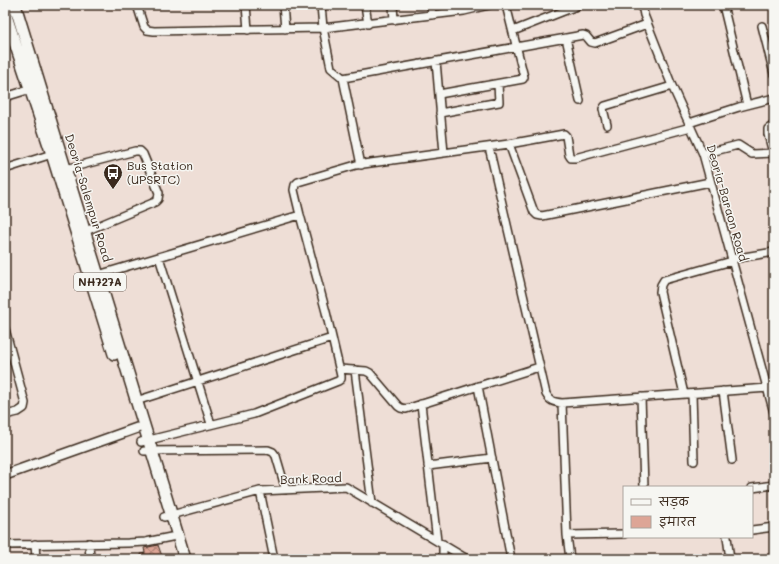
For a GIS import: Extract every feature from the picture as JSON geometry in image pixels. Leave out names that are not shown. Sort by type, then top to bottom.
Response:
[{"type":"highway","name":"Deoria-Salempur Road","points":[[15,5],[137,428],[146,446]]},
{"type":"highway","name":"Deoria-Salempur Road","points":[[5,14],[52,154],[62,170]]},
{"type":"highway","name":"Deoria-Salempur Road","points":[[81,233],[98,275],[136,402],[146,446],[168,516],[185,559]]},
{"type":"highway","name":"Deoria-Salempur Road","points":[[168,516],[171,537],[177,559]]},
{"type":"main road","points":[[5,474],[137,428]]},
{"type":"street","points":[[137,5],[144,27],[147,30],[154,31],[323,28],[368,24],[489,5]]},
{"type":"street","points":[[246,5],[248,30]]},
{"type":"street","points":[[283,5],[285,29]]},
{"type":"street","points":[[321,5],[323,28],[331,68],[343,78],[361,164]]},
{"type":"street","points":[[365,5],[368,24]]},
{"type":"street","points":[[392,5],[394,20]]},
{"type":"street","points":[[431,5],[432,15]]},
{"type":"street","points":[[439,94],[523,79],[524,76],[506,5]]},
{"type":"street","points":[[512,31],[579,5]]},
{"type":"street","name":"Deoria-Baraon Road","points":[[642,5],[672,86],[703,154],[774,413]]},
{"type":"street","points":[[723,5],[747,105]]},
{"type":"street","points":[[343,78],[583,35],[594,43],[648,24]]},
{"type":"street","points":[[762,26],[774,74]]},
{"type":"street","points":[[566,38],[580,101]]},
{"type":"street","points":[[436,61],[444,153]]},
{"type":"street","points":[[440,113],[499,102],[498,84]]},
{"type":"street","points":[[607,125],[603,109],[605,106],[672,86]]},
{"type":"street","points":[[5,97],[31,89]]},
{"type":"street","points":[[146,446],[211,424],[254,414],[341,379],[340,369],[294,190],[295,185],[298,182],[361,164],[489,147],[564,134],[566,136],[569,155],[571,158],[575,158],[690,125],[747,105],[774,98]]},
{"type":"street","points":[[703,154],[738,144],[752,154],[773,154],[768,129],[774,125]]},
{"type":"street","points":[[509,144],[534,212],[537,215],[542,216],[710,182]]},
{"type":"street","points":[[489,147],[546,394],[549,399],[553,402],[562,403],[692,394],[767,385],[774,380]]},
{"type":"street","points":[[62,170],[140,151],[143,154],[159,193],[158,199],[155,202],[81,233]]},
{"type":"street","points":[[5,169],[52,154]]},
{"type":"street","points":[[98,275],[300,215]]},
{"type":"street","points":[[684,394],[660,292],[661,285],[664,280],[732,260],[774,252]]},
{"type":"street","points":[[159,257],[211,424]]},
{"type":"street","points":[[5,329],[25,403],[24,408],[18,412],[5,415]]},
{"type":"street","points":[[136,402],[332,338]]},
{"type":"street","points":[[340,369],[366,371],[370,373],[401,408],[406,409],[540,367]]},
{"type":"street","points":[[355,370],[372,503]]},
{"type":"street","points":[[478,386],[511,559]]},
{"type":"street","points":[[723,391],[732,460]]},
{"type":"street","points":[[692,394],[694,461]]},
{"type":"street","points":[[641,397],[644,486]]},
{"type":"street","points":[[562,403],[567,535],[570,559]]},
{"type":"street","points":[[422,404],[428,466],[440,543],[444,559]]},
{"type":"street","points":[[146,446],[268,450],[273,452],[276,456],[286,490]]},
{"type":"street","points":[[428,466],[492,458]]},
{"type":"street","points":[[753,488],[774,485]]},
{"type":"street","name":"Bank Road","points":[[168,516],[260,492],[346,487],[467,559]]},
{"type":"street","points":[[260,492],[274,559]]},
{"type":"street","points":[[753,530],[774,527]]},
{"type":"street","points":[[567,535],[623,534]]},
{"type":"street","points":[[5,544],[134,543],[171,537]]},
{"type":"street","points":[[727,538],[730,559]]},
{"type":"street","points":[[88,543],[90,559]]},
{"type":"street","points":[[35,544],[36,559]]},
{"type":"building","points":[[158,545],[163,559],[142,559],[141,554],[145,553],[144,548]]},
{"type":"place","name":"Bus Station (UPSRTC)","points":[[113,190]]}]
